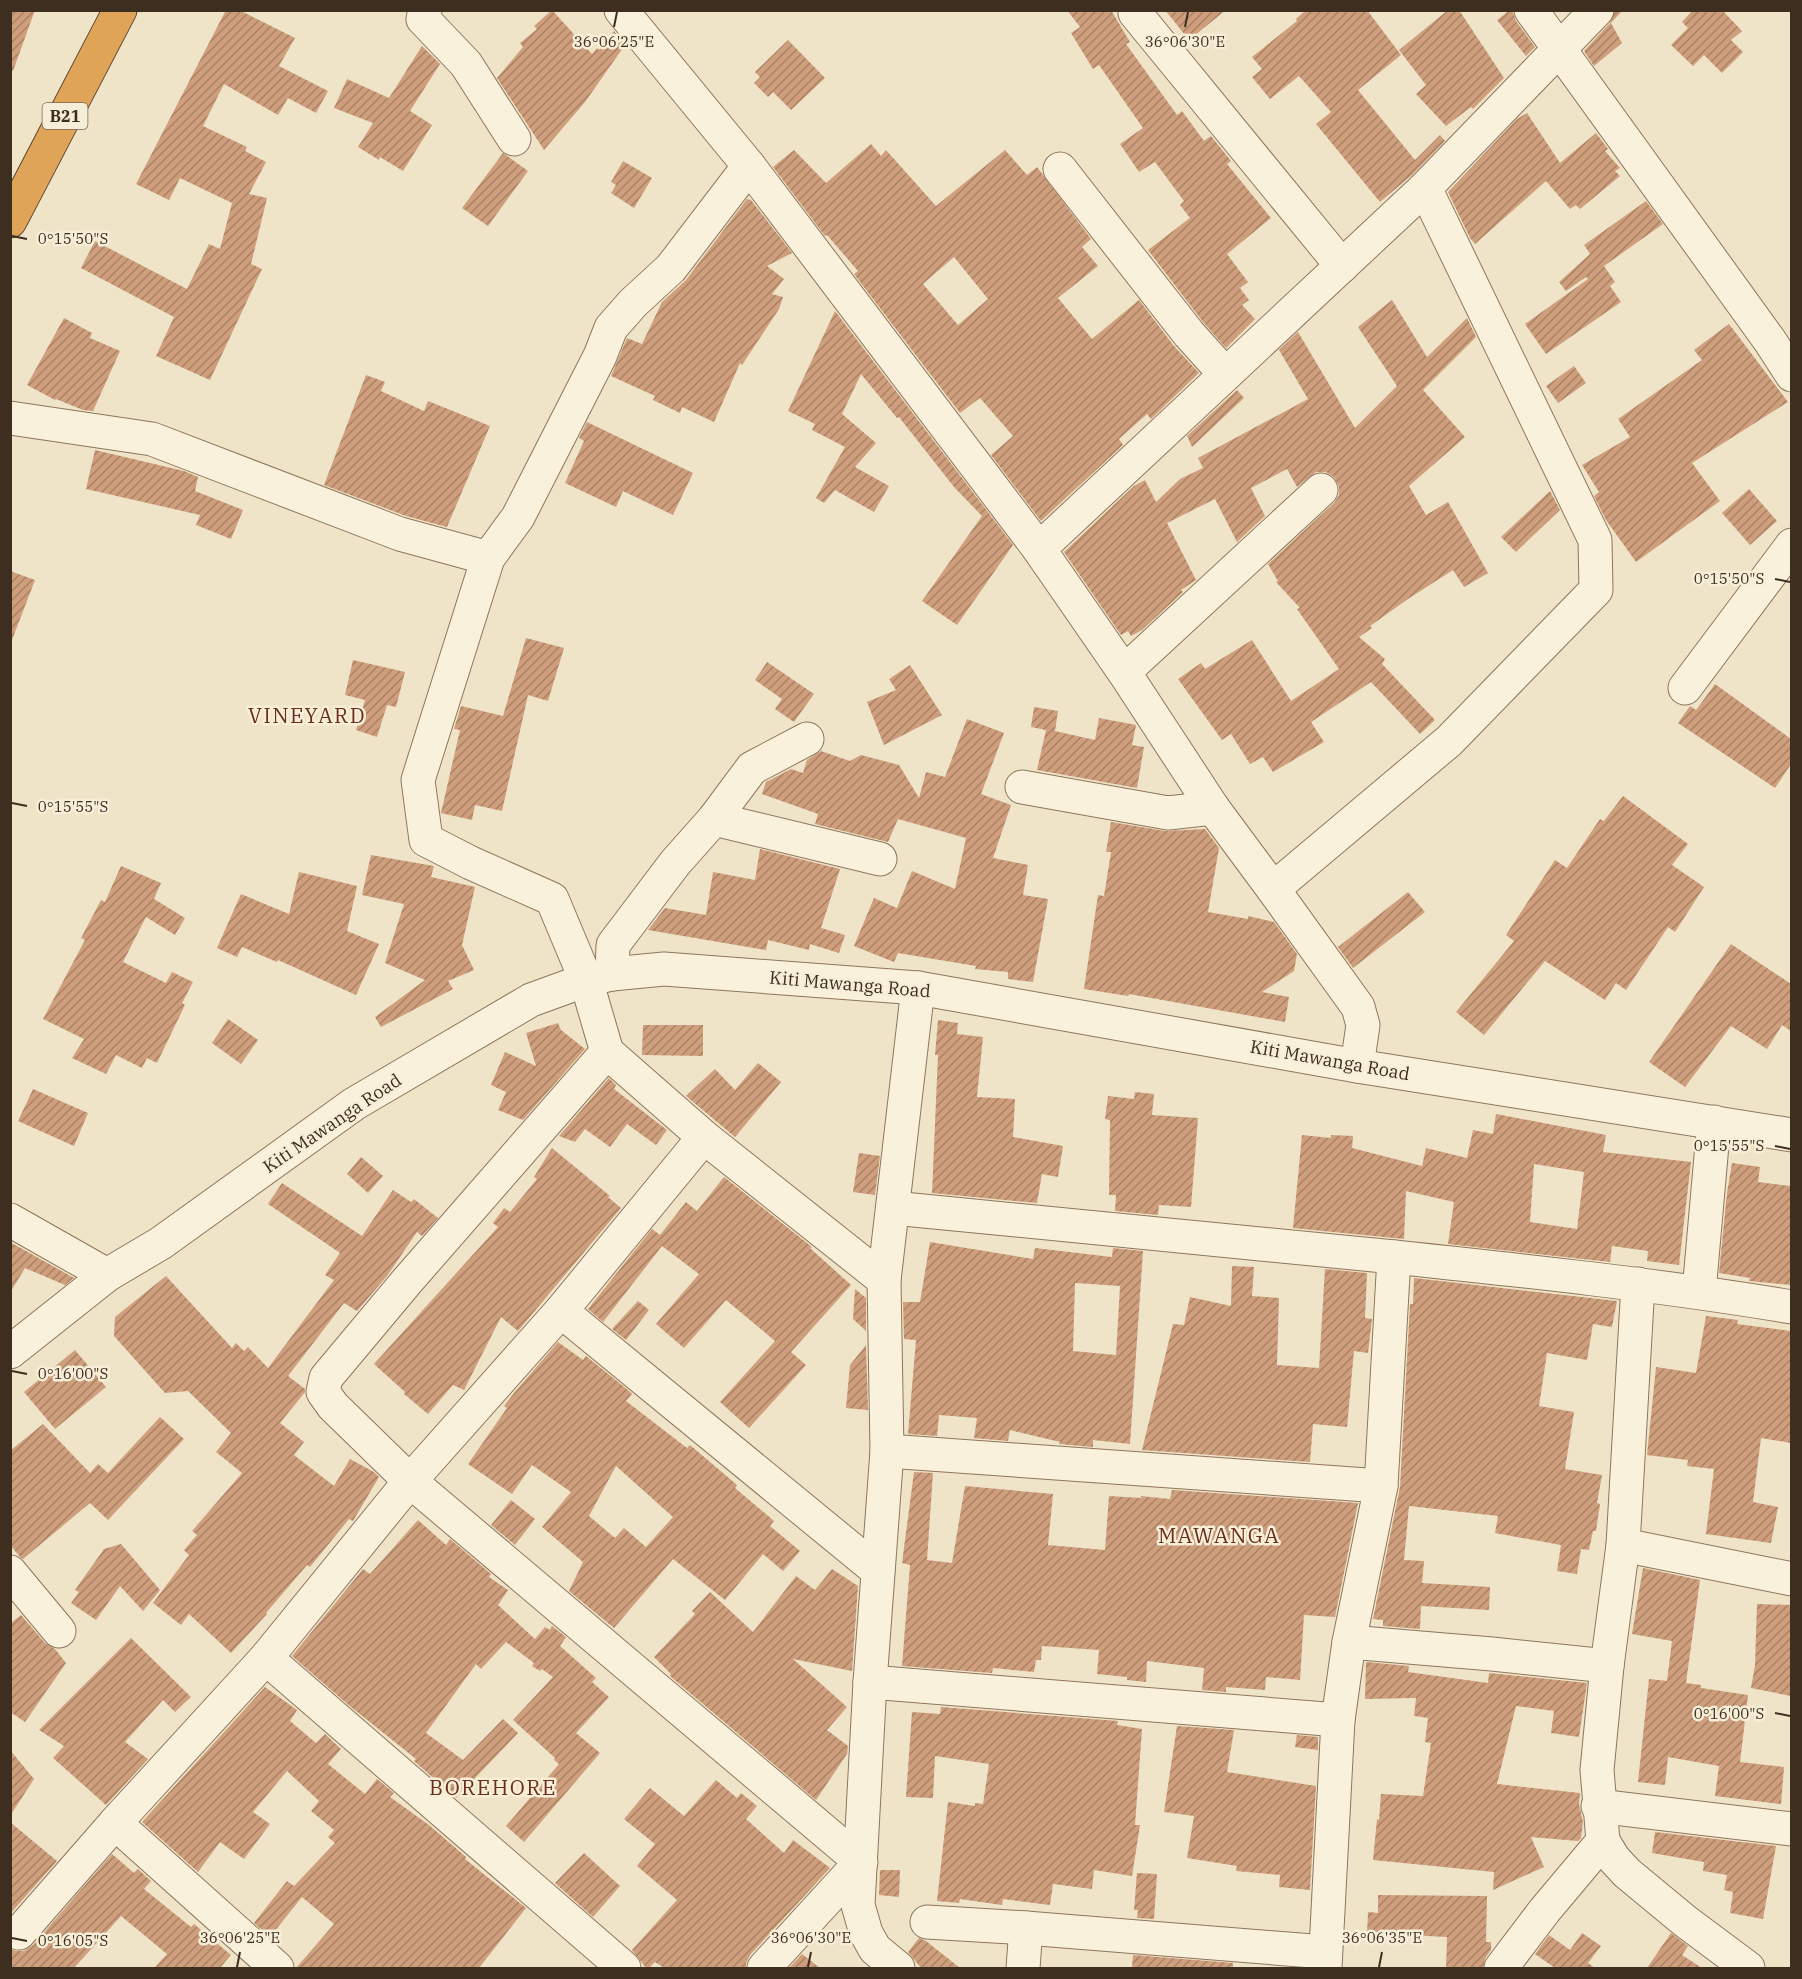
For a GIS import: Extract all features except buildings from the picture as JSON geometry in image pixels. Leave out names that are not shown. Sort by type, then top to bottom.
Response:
[{"type":"highway","name":"B21","points":[[10,221],[120,10]]},
{"type":"street","points":[[425,10],[423,19],[466,64],[514,139]]},
{"type":"street","points":[[621,10],[749,166],[1039,549],[1124,672],[1213,808],[1358,1007],[1363,1025],[1357,1066]]},
{"type":"street","points":[[1531,10],[1770,340],[1791,375]]},
{"type":"street","points":[[1039,549],[1425,188],[1597,10]]},
{"type":"street","points":[[1135,12],[1342,266]]},
{"type":"street","points":[[749,166],[671,267],[610,328],[600,356],[518,517],[488,558],[418,780],[426,840],[552,899],[599,977],[607,1052],[704,1137],[885,1280]]},
{"type":"street","points":[[1060,169],[1189,334],[1216,364],[1228,372]]},
{"type":"street","points":[[1273,889],[1449,741],[1596,590],[1595,540],[1425,188]]},
{"type":"street","points":[[10,418],[152,439],[400,534],[488,558]]},
{"type":"street","points":[[1124,672],[1321,490]]},
{"type":"street","points":[[1685,688],[1791,545]]},
{"type":"street","points":[[599,977],[613,945],[675,863],[714,819],[752,768],[807,739]]},
{"type":"street","points":[[1022,787],[1168,813],[1213,808]]},
{"type":"street","points":[[714,819],[880,859]]},
{"type":"street","name":"Kiti Mawanga Road","points":[[10,1352],[107,1275],[161,1243],[354,1104],[531,1000],[599,977],[664,969],[918,988],[1357,1066],[1791,1135]]},
{"type":"street","points":[[898,1968],[874,1948],[866,1933],[858,1905],[870,1682],[887,1451],[885,1280],[918,988]]},
{"type":"street","points":[[607,1052],[408,1280],[326,1378],[323,1392],[333,1406],[410,1481],[861,1862]]},
{"type":"street","points":[[1699,1292],[1714,1122]]},
{"type":"street","points":[[19,1933],[115,1823],[266,1658],[410,1481],[561,1311],[704,1137]]},
{"type":"street","points":[[893,1208],[1394,1257],[1638,1284],[1791,1307]]},
{"type":"street","points":[[10,1220],[107,1275]]},
{"type":"street","points":[[927,1922],[1026,1928],[1325,1960],[1338,1720],[1349,1642],[1381,1486],[1394,1257]]},
{"type":"street","points":[[1638,1284],[1623,1545],[1607,1666],[1597,1770],[1598,1806],[1603,1840],[1614,1859],[1627,1873],[1685,1921],[1748,1968]]},
{"type":"street","points":[[561,1311],[878,1571]]},
{"type":"street","points":[[887,1451],[1381,1486]]},
{"type":"street","points":[[1623,1545],[1791,1579]]},
{"type":"street","points":[[10,1572],[59,1631]]},
{"type":"street","points":[[1349,1642],[1607,1666]]},
{"type":"street","points":[[266,1658],[624,1968]]},
{"type":"street","points":[[870,1682],[1338,1720]]},
{"type":"street","points":[[1598,1806],[1791,1829]]},
{"type":"street","points":[[115,1823],[277,1968]]},
{"type":"street","points":[[1501,1968],[1603,1840]]},
{"type":"street","points":[[764,1968],[861,1862]]},
{"type":"street","points":[[1023,1968],[1026,1928]]},
{"type":"district","name":"VINEYARD","points":[[307,715]]},
{"type":"district","name":"MAWANGA","points":[[1219,1535]]},
{"type":"district","name":"BOREHORE","points":[[493,1787]]}]
